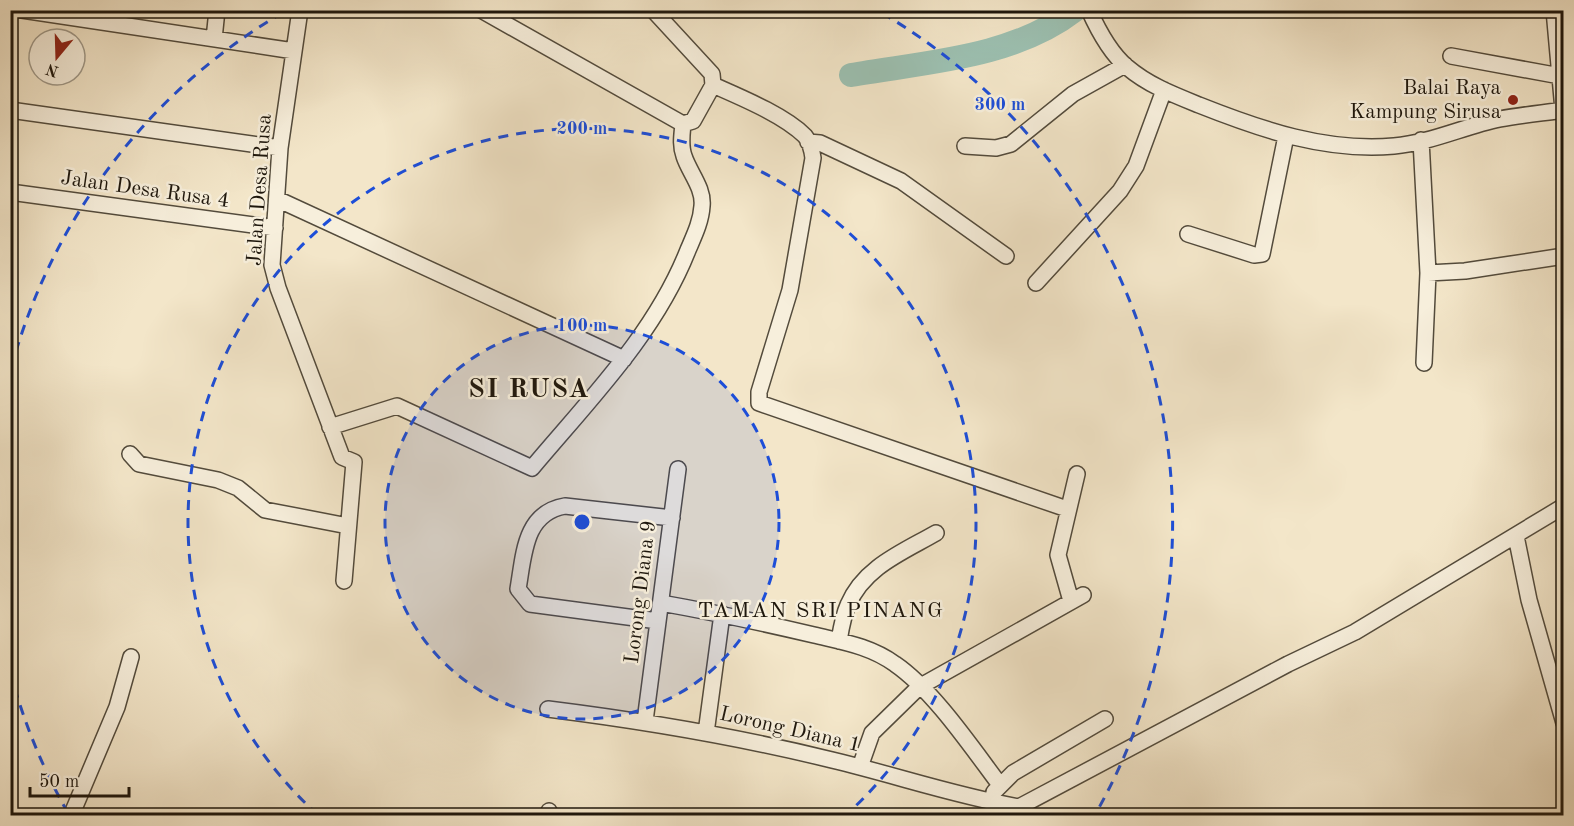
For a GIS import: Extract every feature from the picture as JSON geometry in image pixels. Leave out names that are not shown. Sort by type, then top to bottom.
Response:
[{"type":"street","points":[[22,10],[294,51]]},
{"type":"street","points":[[214,39],[217,10]]},
{"type":"street","name":"Jalan Desa Rusa","points":[[300,10],[280,148],[273,269],[342,457],[354,462],[348,526]]},
{"type":"street","points":[[481,10],[684,124],[693,121],[713,85],[712,74],[654,10]]},
{"type":"street","points":[[1092,16],[1125,65],[1164,90],[1250,125],[1286,136],[1342,146],[1371,148],[1397,146],[1500,119],[1563,110],[1554,10]]},
{"type":"street","points":[[1451,56],[1560,76]]},
{"type":"street","points":[[965,146],[996,148],[1011,144],[1073,94],[1125,65]]},
{"type":"street","points":[[713,85],[762,108],[805,136],[813,158],[802,233],[790,290],[759,392],[759,403],[1067,509]]},
{"type":"street","points":[[1036,282],[1125,183],[1136,166],[1164,90]]},
{"type":"street","points":[[10,110],[280,148]]},
{"type":"street","points":[[330,427],[397,406],[532,468],[624,359],[679,274],[699,223],[703,204],[700,191],[684,155],[681,142],[684,124]]},
{"type":"street","points":[[1188,234],[1254,255],[1262,254],[1286,136]]},
{"type":"street","points":[[1421,140],[1428,273],[1424,363]]},
{"type":"street","points":[[808,142],[820,143],[901,181],[1006,255]]},
{"type":"street","name":"Jalan Desa Rusa 4","points":[[10,192],[275,228]]},
{"type":"street","points":[[277,199],[624,359]]},
{"type":"street","points":[[1428,273],[1465,271],[1563,256]]},
{"type":"street","points":[[130,454],[139,464],[218,480],[237,488],[265,510],[348,526],[344,581]]},
{"type":"street","name":"Lorong Diana 9","points":[[645,721],[678,469]]},
{"type":"street","points":[[860,767],[872,733],[919,687],[1077,598],[1058,555],[1077,474]]},
{"type":"street","points":[[658,621],[530,604],[518,589],[533,524],[550,509],[565,506],[672,518]]},
{"type":"street","points":[[1014,811],[1288,664],[1354,632],[1563,506]]},
{"type":"street","points":[[839,641],[847,605],[861,582],[879,564],[936,533]]},
{"type":"street","points":[[1516,536],[1529,600],[1563,723]]},
{"type":"street","points":[[661,603],[722,614],[861,646],[880,654],[898,665],[939,706],[1000,785]]},
{"type":"street","points":[[706,733],[722,614]]},
{"type":"street","points":[[71,816],[117,707],[131,657]]},
{"type":"street","name":"Lorong Diana 1","points":[[548,708],[645,721],[860,767],[1014,811]]},
{"type":"street","points":[[985,801],[1013,773],[1105,719]]},
{"type":"waterway","points":[[851,75],[968,56],[996,48],[1024,39],[1051,26],[1075,10]]},
{"type":"place","name":"Balai Raya Kampung Sirusa","points":[[1513,100]]},
{"type":"district","name":"SI RUSA","points":[[529,389]]},
{"type":"district","name":"TAMAN SRI PINANG","points":[[821,611]]}]
